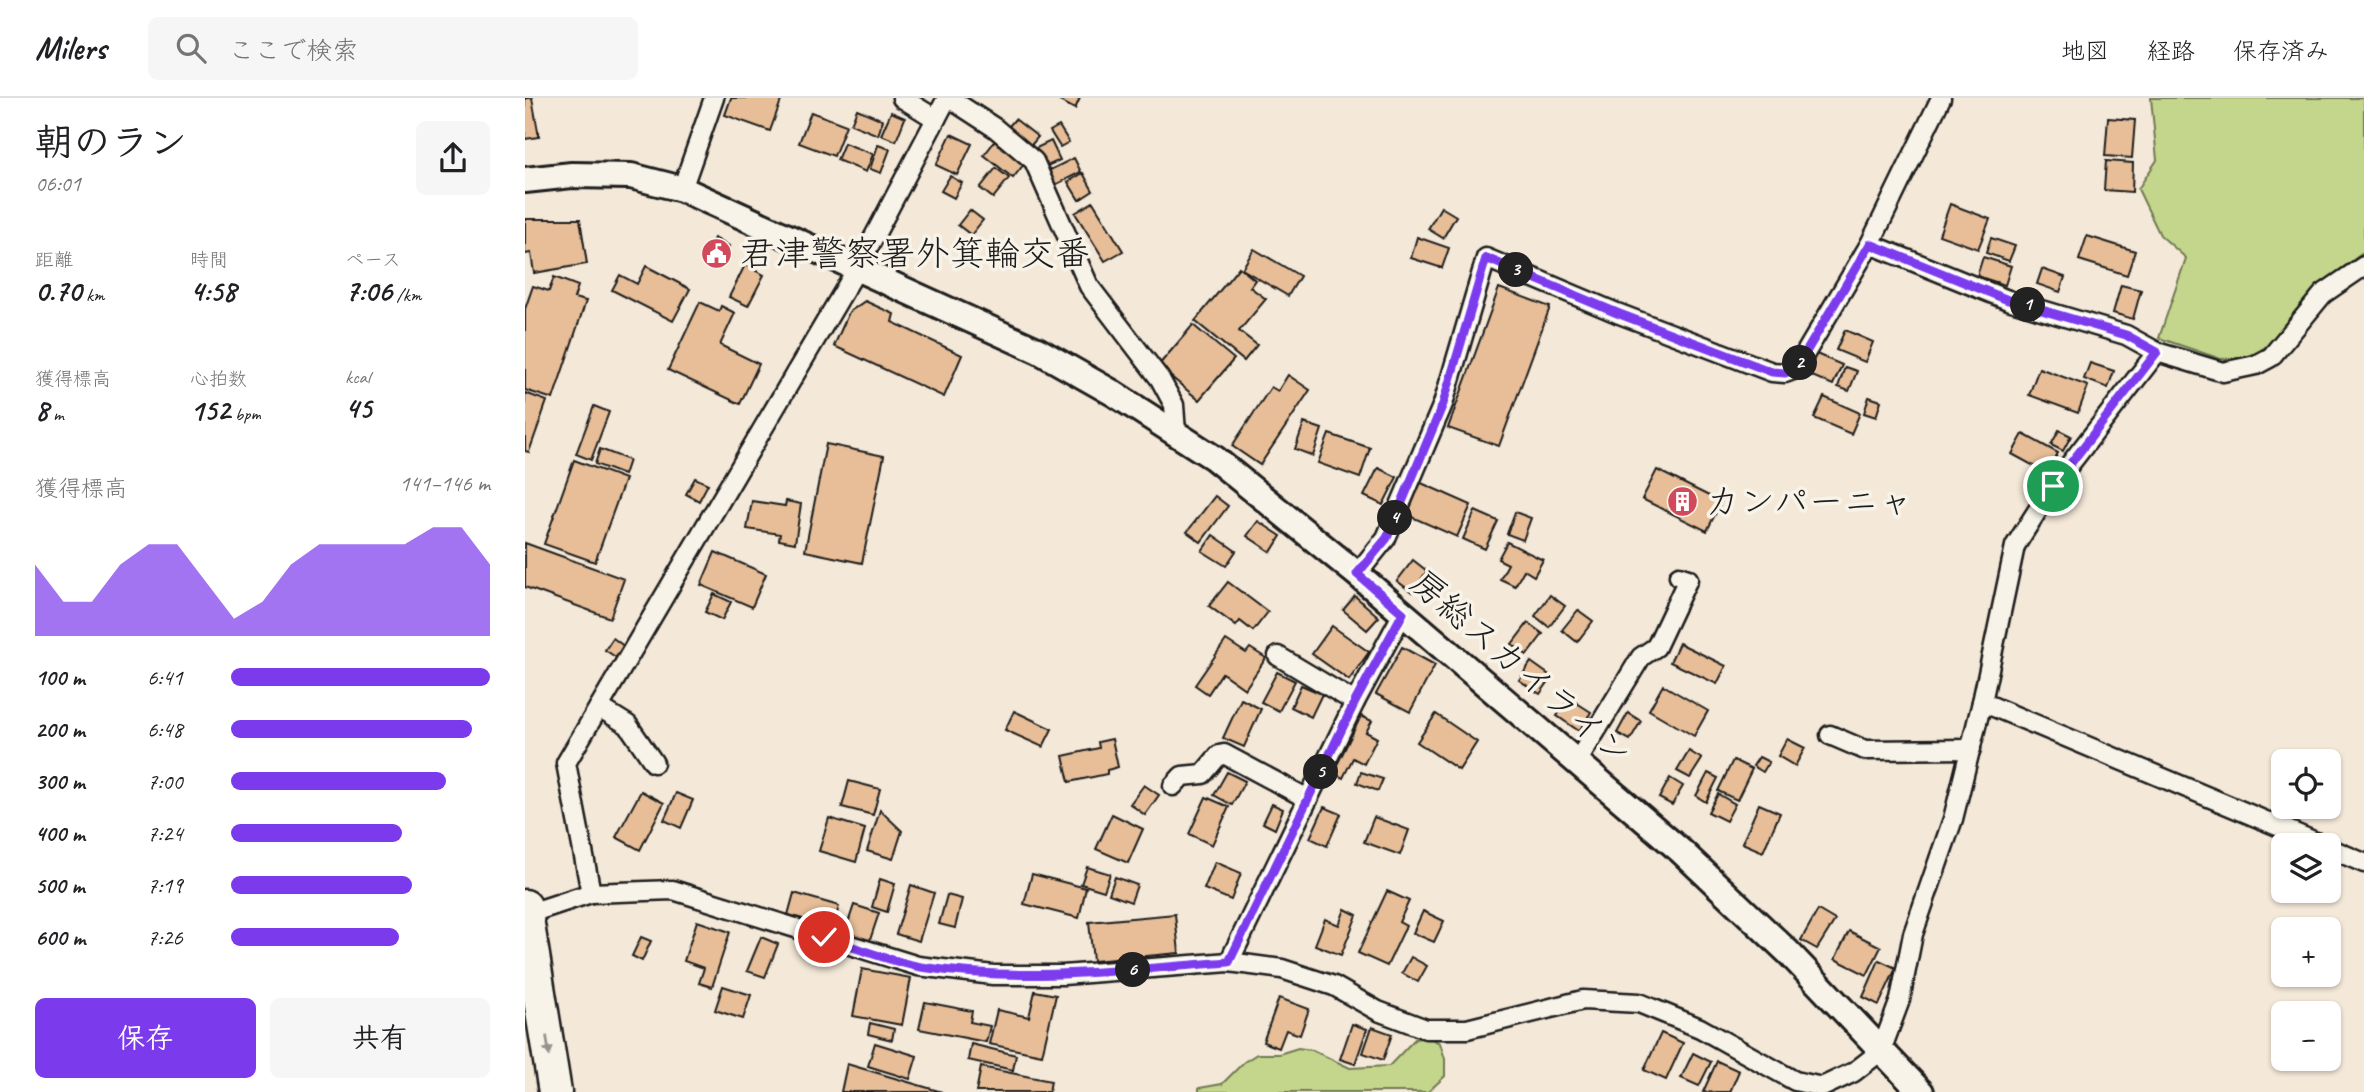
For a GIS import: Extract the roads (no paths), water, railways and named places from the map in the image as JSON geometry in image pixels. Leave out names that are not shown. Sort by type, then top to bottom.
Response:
[{"type":"highway","points":[[526,912],[555,1092]]},
{"type":"main road","name":"房総スカイライン","points":[[525,180],[572,175],[631,176],[682,189],[1039,351],[1176,433],[1214,458],[1357,574],[1744,909],[1921,1092]]},
{"type":"street","points":[[682,189],[714,98]]},
{"type":"street","points":[[902,98],[936,119]]},
{"type":"street","points":[[591,893],[566,763],[858,267],[948,98],[995,128],[1034,161],[1090,286],[1165,388],[1174,405],[1176,433]]},
{"type":"street","points":[[1357,574],[1387,538],[1443,404],[1486,258],[1617,313],[1772,372],[1785,373],[1796,369],[1870,244],[1941,98]]},
{"type":"street","points":[[1870,244],[2008,300],[2126,335],[2157,352],[2223,372],[2256,366],[2271,357],[2323,295],[2364,265]]},
{"type":"street","points":[[526,912],[591,893],[673,890],[918,966],[993,975],[1063,975],[1229,962],[1282,969],[1333,986],[1378,1011],[1426,1029],[1467,1029],[1583,1000],[1639,1003],[1700,1028],[1795,1081],[1822,1087],[1854,1072],[1881,1051],[1900,1000],[1913,934],[1953,819],[1971,749],[2015,546],[2053,486],[2157,352]]},
{"type":"street","points":[[1577,762],[1641,657],[1656,647],[1688,579],[1679,576]]},
{"type":"street","points":[[1229,962],[1355,702],[1403,613]]},
{"type":"street","points":[[1278,656],[1355,702]]},
{"type":"street","points":[[1982,702],[2294,833]]},
{"type":"street","points":[[599,707],[628,725],[654,763]]},
{"type":"street","points":[[1830,735],[1864,750],[1971,749]]},
{"type":"street","points":[[1173,786],[1182,776],[1203,774],[1219,755],[1224,754],[1308,799]]},
{"type":"street","points":[[2341,853],[2364,863]]},
{"type":"place","name":"君津警察署外箕輪交番","points":[[717,253]]},
{"type":"place","name":"カンパーニャ","points":[[1682,501]]}]
